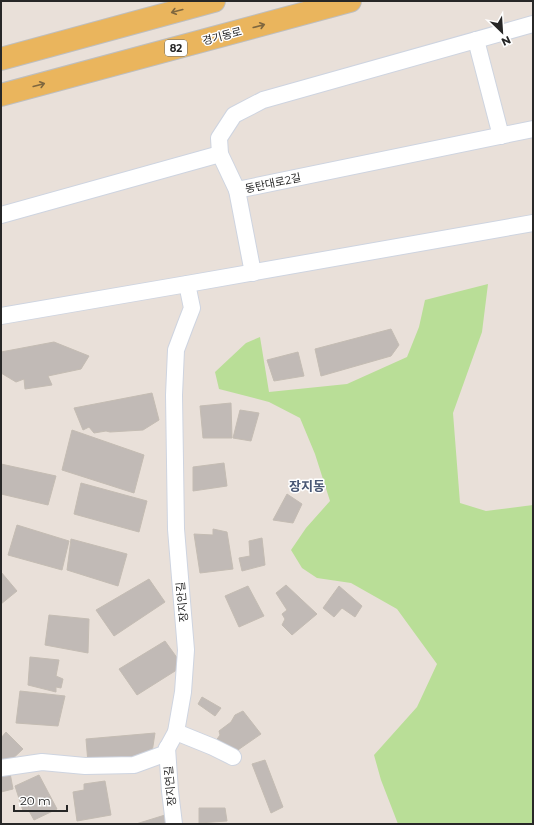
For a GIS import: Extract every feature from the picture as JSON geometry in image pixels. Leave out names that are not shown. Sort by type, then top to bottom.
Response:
[{"type":"main road","points":[[1,59],[214,1]]},
{"type":"main road","name":"경기동로","points":[[1,95],[350,1]]},
{"type":"street","name":"동탄대로2길","points":[[533,24],[263,100],[234,115],[219,138],[220,154],[237,190],[533,129]]},
{"type":"street","points":[[476,40],[501,136]]},
{"type":"street","points":[[1,215],[220,154]]},
{"type":"street","points":[[237,190],[253,273]]},
{"type":"street","points":[[1,316],[533,223]]},
{"type":"street","name":"장지안길","points":[[1,768],[42,762],[85,766],[134,765],[164,754],[176,732],[183,692],[186,650],[176,529],[174,396],[176,350],[192,308],[188,284]]},
{"type":"street","points":[[176,732],[233,757]]},
{"type":"street","name":"장지연길","points":[[167,748],[174,824]]},
{"type":"green space","points":[[488,284],[482,332],[453,413],[460,503],[486,511],[533,505],[533,824],[398,824],[381,780],[374,755],[417,707],[437,664],[397,609],[351,583],[317,578],[302,568],[291,550],[306,528],[330,501],[315,454],[300,418],[269,402],[219,389],[215,372],[246,343],[260,337],[269,392],[347,384],[407,357],[419,327],[425,300]]},
{"type":"building","points":[[391,329],[399,345],[391,356],[321,376],[315,349]]},
{"type":"building","points":[[54,342],[89,356],[81,369],[48,376],[52,385],[25,389],[24,379],[16,382],[1,373],[1,352]]},
{"type":"building","points":[[298,352],[304,376],[274,381],[267,360]]},
{"type":"building","points":[[152,393],[159,420],[143,430],[106,431],[94,433],[89,427],[83,430],[74,408]]},
{"type":"building","points":[[231,403],[232,438],[203,438],[200,406]]},
{"type":"building","points":[[240,410],[259,413],[251,441],[233,438]]},
{"type":"building","points":[[72,430],[144,455],[134,493],[62,470]]},
{"type":"building","points":[[224,463],[227,486],[193,491],[193,467]]},
{"type":"building","points":[[1,464],[56,476],[48,505],[1,494]]},
{"type":"building","points":[[81,483],[147,501],[139,532],[74,514]]},
{"type":"building","points":[[287,494],[302,504],[293,523],[273,520]]},
{"type":"building","points":[[17,525],[69,541],[62,570],[8,555]]},
{"type":"building","points":[[213,529],[227,532],[233,569],[200,573],[194,534],[213,535]]},
{"type":"building","points":[[262,538],[265,565],[242,571],[239,558],[250,556],[249,541]]},
{"type":"building","points":[[71,539],[127,554],[118,586],[67,570]]},
{"type":"building","points":[[1,572],[17,591],[1,604]]},
{"type":"building","points":[[149,579],[165,602],[114,636],[96,610]]},
{"type":"building","points":[[286,585],[317,614],[292,635],[282,625],[285,619],[282,614],[287,610],[276,593]]},
{"type":"building","points":[[248,586],[264,616],[239,627],[225,596]]},
{"type":"building","points":[[339,586],[362,606],[355,617],[342,608],[334,617],[323,608]]},
{"type":"building","points":[[49,615],[89,619],[88,653],[45,645]]},
{"type":"building","points":[[165,641],[183,666],[137,695],[119,669]]},
{"type":"building","points":[[30,657],[59,660],[56,676],[63,679],[61,688],[56,687],[56,692],[28,685]]},
{"type":"building","points":[[20,691],[65,696],[58,726],[16,723]]},
{"type":"building","points":[[202,697],[221,708],[215,716],[198,704]]},
{"type":"building","points":[[243,711],[261,734],[235,752],[215,742],[220,735],[219,731],[231,722],[235,715]]},
{"type":"building","points":[[6,732],[23,749],[7,764],[1,757],[1,738]]},
{"type":"building","points":[[155,733],[151,759],[88,763],[86,739]]},
{"type":"building","points":[[265,760],[283,807],[271,813],[252,764]]},
{"type":"building","points":[[10,773],[13,789],[1,792],[1,775]]},
{"type":"building","points":[[39,775],[57,809],[34,820],[28,809],[23,811],[15,786]]},
{"type":"building","points":[[105,781],[111,815],[77,821],[73,792],[84,790],[84,784]]},
{"type":"building","points":[[199,808],[225,808],[227,821],[199,823]]},
{"type":"building","points":[[165,815],[168,824],[136,824]]},
{"type":"district","name":"장지동","points":[[307,486]]}]
